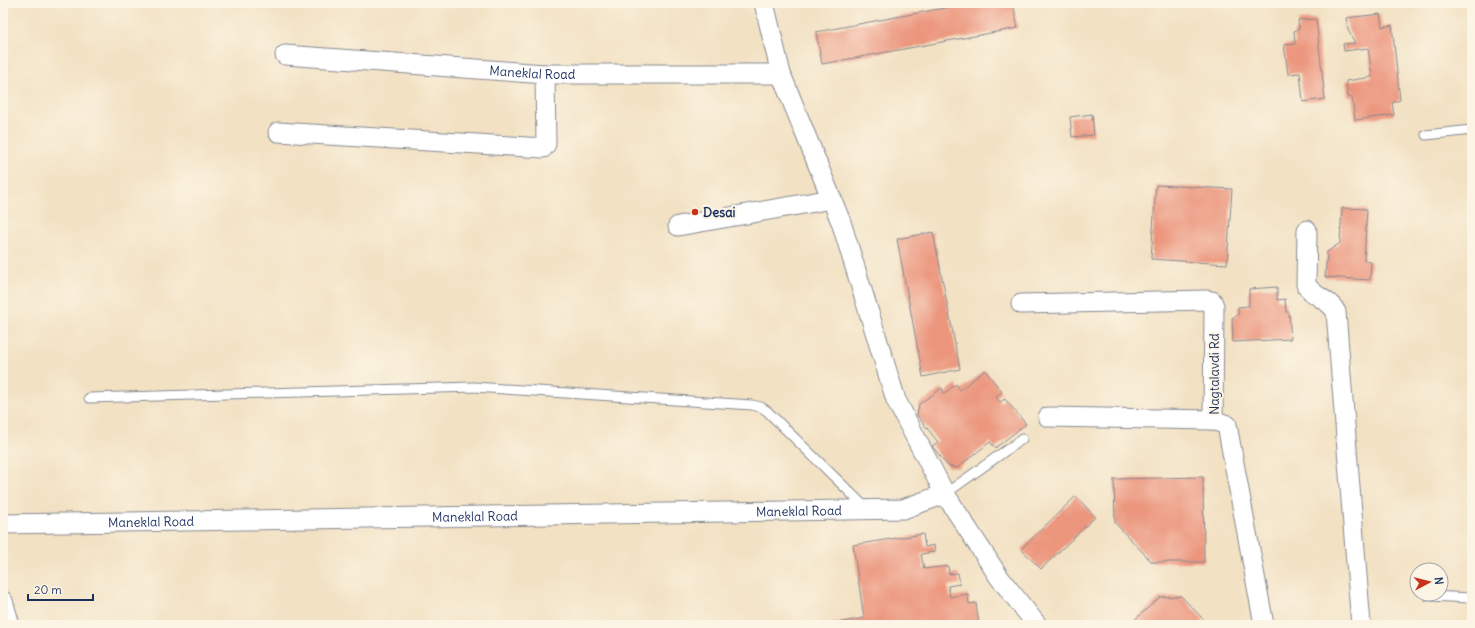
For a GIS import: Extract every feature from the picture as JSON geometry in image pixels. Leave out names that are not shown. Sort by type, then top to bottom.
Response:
[{"type":"street","points":[[764,3],[781,74],[841,222],[896,400],[945,494],[999,577],[1037,625]]},
{"type":"street","name":"Maneklal Road","points":[[285,55],[545,74],[781,74]]},
{"type":"street","points":[[278,132],[537,149],[543,148],[546,144],[545,74]]},
{"type":"street","points":[[678,226],[832,199]]},
{"type":"street","points":[[1307,230],[1306,284],[1309,290],[1333,306],[1336,312],[1361,625]]},
{"type":"street","name":"Nagtalavdi Rd","points":[[1021,304],[1212,301],[1214,306],[1213,420],[1228,425],[1264,625]]},
{"type":"street","points":[[1048,417],[1213,420]]},
{"type":"street","name":"Maneklal Road","points":[[3,524],[903,509],[945,494]]},
{"type":"street","points":[[3,601],[10,625]]},
{"type":"lane","points":[[1426,135],[1472,130]]},
{"type":"lane","points":[[90,398],[474,387],[752,404],[767,411],[868,509]]},
{"type":"lane","points":[[945,494],[1022,439]]},
{"type":"lane","points":[[1449,597],[1472,598]]},
{"type":"building","points":[[971,3],[1013,3],[1018,28],[822,64],[816,32]]},
{"type":"building","points":[[1380,14],[1382,27],[1392,25],[1400,100],[1392,103],[1394,115],[1355,120],[1352,97],[1348,97],[1346,81],[1372,77],[1368,48],[1344,51],[1343,44],[1355,43],[1348,30],[1346,18]]},
{"type":"building","points":[[1316,19],[1325,99],[1303,102],[1300,73],[1288,74],[1284,45],[1295,44],[1294,31],[1299,29],[1298,20]]},
{"type":"building","points":[[1092,114],[1094,135],[1072,137],[1070,117]]},
{"type":"building","points":[[1156,185],[1232,189],[1227,264],[1151,259]]},
{"type":"building","points":[[1342,208],[1367,209],[1364,261],[1371,262],[1370,280],[1325,277],[1327,252],[1340,243]]},
{"type":"building","points":[[933,232],[960,369],[923,377],[897,239]]},
{"type":"building","points":[[1277,287],[1277,300],[1285,299],[1286,312],[1289,312],[1291,339],[1233,342],[1232,318],[1238,315],[1238,307],[1249,306],[1249,289]]},
{"type":"building","points":[[985,370],[1002,392],[996,397],[1000,402],[1005,399],[1026,424],[995,448],[990,442],[957,468],[948,466],[932,446],[938,442],[917,415],[919,404],[942,388],[944,394],[956,384],[960,390]]},
{"type":"building","points":[[1203,477],[1204,562],[1152,562],[1115,523],[1114,479]]},
{"type":"building","points":[[1076,496],[1095,517],[1041,569],[1021,549]]},
{"type":"building","points":[[923,534],[925,547],[934,545],[935,552],[921,554],[924,569],[948,566],[949,574],[958,573],[960,584],[948,586],[950,597],[968,594],[969,604],[976,603],[979,625],[826,625],[864,618],[853,545]]},
{"type":"building","points":[[1181,596],[1204,620],[1198,625],[1129,625],[1160,597]]},
{"type":"place","name":"Desai","points":[[695,212]]}]
